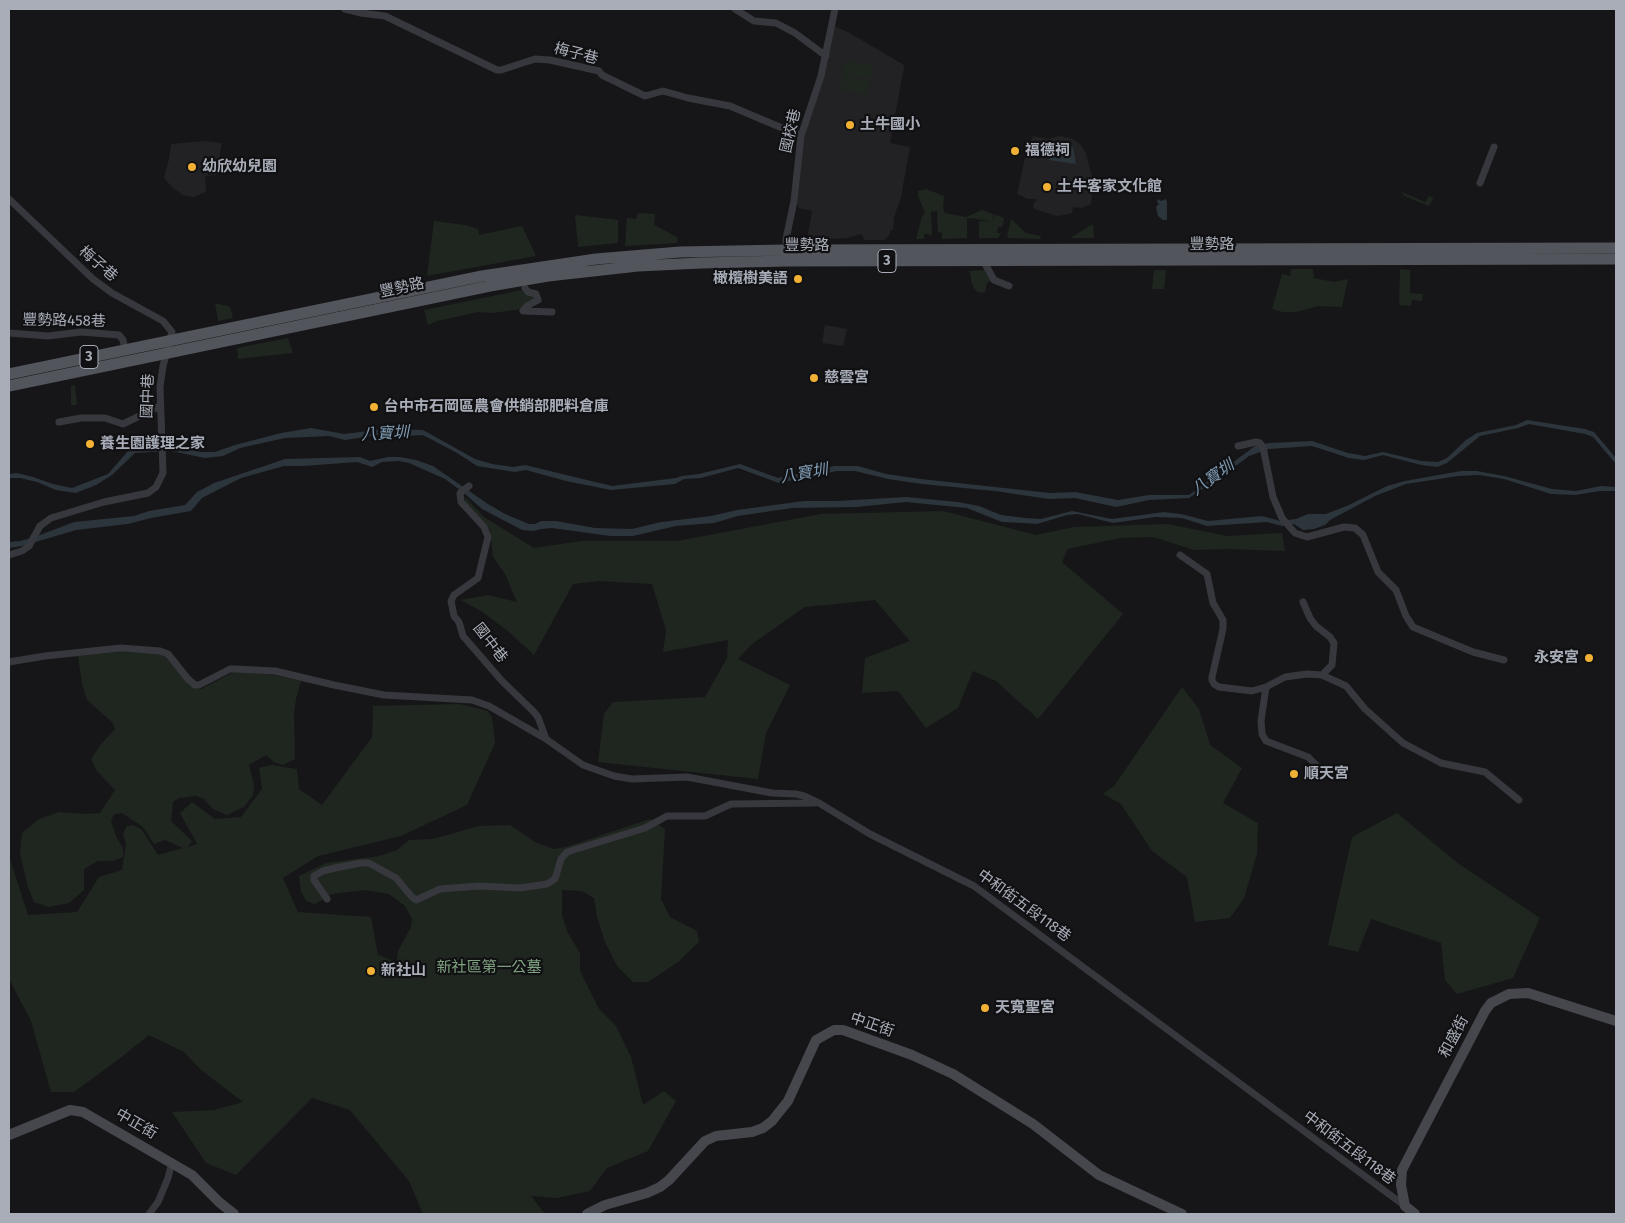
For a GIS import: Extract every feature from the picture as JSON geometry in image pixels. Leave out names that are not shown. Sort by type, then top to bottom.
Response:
[{"type":"main road","name":"豐勢路","points":[[9,386],[472,289],[548,276],[638,266],[701,263],[786,255],[888,250],[1616,248]]},
{"type":"main road","name":"豐勢路","points":[[9,374],[428,287],[596,259],[680,252],[892,261],[1616,259]]},
{"type":"street","name":"梅子巷","points":[[347,9],[385,16],[497,70],[535,59],[550,60],[599,71],[602,75],[645,96],[663,91],[695,100],[730,106],[801,136]]},
{"type":"street","points":[[736,9],[754,21],[776,23],[795,33],[826,56]]},
{"type":"street","name":"國校巷","points":[[786,255],[786,239],[794,201],[801,136],[826,56],[835,9]]},
{"type":"street","points":[[1480,183],[1494,147]]},
{"type":"street","name":"梅子巷","points":[[9,199],[93,279],[112,294],[163,321],[172,332],[170,340]]},
{"type":"street","points":[[888,250],[892,261]]},
{"type":"street","points":[[983,260],[994,280],[1008,286]]},
{"type":"street","points":[[525,288],[528,292],[536,294],[538,300],[527,306],[523,311],[552,312]]},
{"type":"street","name":"豐勢路458巷","points":[[9,333],[48,336],[81,332],[117,334],[123,340],[125,349]]},
{"type":"street","name":"國中巷","points":[[9,555],[22,551],[29,546],[40,526],[51,518],[104,502],[148,493],[160,482],[162,456],[160,387],[170,340]]},
{"type":"street","points":[[59,422],[81,418],[105,418],[124,424],[160,406]]},
{"type":"street","points":[[1238,446],[1256,442],[1260,443],[1273,497],[1282,518],[1295,533],[1306,538],[1344,527],[1355,528],[1363,534],[1378,572],[1396,590],[1406,616],[1413,627],[1473,652],[1504,660]]},
{"type":"street","name":"國中巷","points":[[469,486],[460,493],[460,502],[484,528],[488,537],[478,578],[454,595],[451,601],[452,609],[463,636],[502,681],[530,707],[538,717],[546,739]]},
{"type":"street","points":[[1180,554],[1207,574],[1213,603],[1223,620],[1223,629],[1212,680],[1219,687],[1252,691],[1266,687],[1285,677],[1307,674],[1322,675],[1346,686],[1365,709],[1403,743],[1441,764],[1484,772],[1519,800]]},
{"type":"street","points":[[1303,602],[1316,626],[1334,642],[1332,665],[1322,675]]},
{"type":"street","name":"中和街五段118巷","points":[[9,662],[121,648],[160,651],[168,654],[195,685],[199,685],[235,668],[275,671],[334,686],[384,695],[472,700],[490,706],[546,739],[583,764],[614,776],[632,779],[687,777],[772,793],[796,794],[819,803],[870,834],[974,886],[1405,1206]]},
{"type":"street","points":[[1266,687],[1261,721],[1262,734],[1266,741],[1308,758],[1319,768]]},
{"type":"street","points":[[328,899],[314,880],[314,876],[324,871],[360,863],[369,863],[396,878],[416,900],[440,889],[479,886],[520,888],[547,884],[555,879],[561,859],[567,852],[644,828],[666,816],[706,816],[731,804],[819,803]]},
{"type":"street","name":"和盛街","points":[[1405,1206],[1400,1185],[1402,1170],[1485,1011],[1491,1003],[1509,994],[1528,993],[1616,1021]]},
{"type":"street","name":"中正街","points":[[587,1214],[605,1205],[647,1193],[660,1187],[669,1180],[705,1141],[716,1136],[752,1132],[763,1128],[772,1121],[788,1101],[816,1040],[834,1030],[843,1030],[912,1055],[953,1074],[1033,1124],[1099,1175],[1182,1214]]},
{"type":"street","name":"中正街","points":[[9,1135],[70,1110],[84,1112],[192,1175],[234,1214]]},
{"type":"street","points":[[149,1214],[158,1202],[168,1178],[172,1162]]},
{"type":"street","points":[[1405,1206],[1415,1214]]},
{"type":"shaded area","name":"土牛國小","points":[[834,26],[848,32],[904,65],[890,143],[910,147],[901,197],[894,217],[893,230],[890,230],[890,234],[885,240],[865,240],[861,234],[847,238],[807,240],[812,211],[799,208],[797,205],[804,136]]},
{"type":"shaded area","points":[[1033,136],[1049,139],[1059,136],[1070,138],[1079,143],[1086,153],[1093,181],[1091,204],[1082,208],[1073,207],[1072,213],[1057,216],[1034,209],[1033,205],[1037,199],[1028,199],[1017,194],[1027,149]]},
{"type":"shaded area","name":"幼欣幼兒園","points":[[204,141],[222,143],[216,175],[205,176],[206,192],[193,197],[183,195],[164,178],[171,144]]},
{"type":"shaded area","points":[[825,325],[847,329],[843,346],[822,343]]},
{"type":"green space","points":[[845,61],[873,65],[870,79],[842,75]]},
{"type":"green space","points":[[842,76],[870,81],[868,95],[840,90]]},
{"type":"green space","points":[[926,189],[944,196],[943,208],[945,213],[966,217],[982,210],[993,214],[993,223],[994,214],[1004,218],[1002,227],[998,227],[997,233],[1001,233],[998,238],[979,238],[979,221],[992,222],[967,218],[967,238],[942,239],[942,233],[938,232],[937,211],[931,212],[932,235],[924,234],[924,239],[916,239],[922,216],[925,213],[918,196],[918,191]]},
{"type":"green space","points":[[1402,192],[1425,202],[1429,196],[1433,199],[1429,206],[1404,196]]},
{"type":"green space","points":[[638,213],[655,214],[654,225],[677,237],[677,243],[625,246],[627,218],[636,219]]},
{"type":"green space","points":[[575,215],[618,220],[618,243],[578,247]]},
{"type":"green space","points":[[1011,219],[1026,233],[1040,236],[1041,239],[1009,238],[1007,236]]},
{"type":"green space","points":[[434,221],[465,225],[478,229],[479,235],[522,226],[536,256],[427,276]]},
{"type":"green space","points":[[1093,224],[1094,238],[1070,238]]},
{"type":"green space","points":[[1291,269],[1313,269],[1314,278],[1334,282],[1348,279],[1342,307],[1318,306],[1296,312],[1283,312],[1272,309],[1282,274],[1290,276]]},
{"type":"green space","points":[[1400,269],[1410,270],[1410,293],[1423,294],[1422,301],[1412,300],[1411,306],[1399,305]]},
{"type":"green space","points":[[985,270],[992,280],[987,283],[985,293],[978,292],[971,281],[969,271]]},
{"type":"green space","points":[[1154,270],[1166,270],[1164,289],[1152,289]]},
{"type":"green space","points":[[522,290],[535,299],[522,309],[493,313],[478,312],[437,321],[428,325],[424,310]]},
{"type":"green space","points":[[215,303],[230,307],[233,318],[218,321]]},
{"type":"green space","points":[[288,338],[293,353],[238,359],[237,348]]},
{"type":"green space","points":[[75,385],[77,405],[71,405],[71,386]]},
{"type":"green space","points":[[465,497],[484,517],[534,548],[581,541],[677,541],[821,514],[943,511],[1036,535],[1074,527],[1168,524],[1227,536],[1282,533],[1285,551],[1194,550],[1153,537],[1120,538],[1068,549],[1062,562],[1123,614],[1038,719],[996,681],[973,671],[958,708],[926,728],[898,691],[862,693],[865,658],[910,641],[875,600],[805,607],[752,644],[738,659],[790,685],[766,733],[758,779],[598,762],[604,714],[613,702],[705,697],[727,658],[728,640],[663,652],[666,630],[652,584],[599,581],[573,584],[534,655],[509,632],[481,611],[461,600],[488,595],[517,602],[505,574],[493,557],[490,530],[465,503]]},
{"type":"green space","name":"新社區第一公墓","points":[[120,652],[163,654],[194,688],[201,689],[234,672],[274,675],[301,681],[294,714],[295,759],[283,765],[274,762],[266,755],[249,765],[254,785],[253,795],[244,807],[227,815],[213,809],[204,799],[196,796],[179,798],[173,802],[171,821],[192,841],[188,847],[197,844],[180,813],[192,802],[215,819],[241,817],[262,789],[259,768],[271,765],[297,769],[299,789],[322,805],[372,737],[373,706],[460,704],[488,711],[492,718],[495,743],[467,805],[401,836],[318,856],[283,878],[298,912],[371,917],[378,955],[397,962],[398,951],[411,927],[412,919],[405,906],[389,894],[364,890],[332,894],[315,904],[306,901],[301,891],[299,876],[326,863],[379,856],[397,850],[409,840],[433,839],[479,826],[510,825],[535,842],[553,849],[566,847],[650,819],[665,829],[661,899],[670,917],[697,931],[699,942],[678,962],[648,982],[633,982],[617,966],[605,942],[597,917],[594,898],[582,891],[562,890],[562,915],[567,931],[580,953],[580,971],[599,1009],[616,1026],[631,1057],[643,1105],[664,1091],[676,1101],[648,1151],[607,1168],[590,1191],[557,1198],[531,1196],[545,1214],[423,1214],[409,1181],[350,1110],[312,1098],[236,1175],[206,1163],[172,1112],[214,1110],[243,1102],[201,1070],[184,1052],[149,1035],[74,1092],[51,1092],[31,1021],[9,979],[9,856],[28,915],[77,912],[99,877],[122,870],[126,843],[123,834],[127,826],[133,825],[142,830],[158,855],[183,848],[165,840],[154,844],[143,827],[122,813],[114,814],[111,821],[116,836],[123,848],[123,857],[113,861],[98,861],[84,869],[84,890],[69,903],[48,907],[34,902],[28,887],[20,854],[22,833],[39,819],[59,812],[100,813],[115,790],[96,770],[91,759],[115,729],[112,722],[87,700],[82,684],[78,656]]},
{"type":"green space","points":[[1182,687],[1199,709],[1210,745],[1242,768],[1223,803],[1258,823],[1257,854],[1244,898],[1230,918],[1195,922],[1187,877],[1152,851],[1121,804],[1103,794],[1114,786]]},
{"type":"green space","points":[[1397,813],[1459,864],[1540,918],[1513,978],[1457,994],[1445,980],[1441,943],[1371,919],[1358,952],[1328,945],[1352,837]]},
{"type":"water","points":[[1055,146],[1073,147],[1076,164],[1049,160]]},
{"type":"water","points":[[1158,199],[1161,201],[1166,199],[1167,220],[1163,220],[1158,216],[1156,207],[1159,204],[1157,202]]},
{"type":"water","name":"八寶圳","points":[[1527,420],[1594,432],[1616,458],[1616,464],[1593,437],[1529,424],[1480,436],[1447,463],[1437,467],[1421,465],[1383,455],[1364,460],[1349,458],[1312,446],[1269,449],[1249,456],[1189,498],[1149,500],[1116,507],[1075,498],[1049,499],[995,491],[922,484],[888,479],[855,471],[837,471],[779,483],[738,468],[701,478],[684,479],[675,484],[611,490],[566,481],[526,470],[515,472],[477,466],[423,435],[384,434],[345,440],[329,436],[285,438],[240,448],[223,456],[205,458],[171,451],[135,453],[112,475],[96,485],[76,493],[56,490],[37,482],[20,478],[9,478],[9,474],[17,473],[72,488],[108,474],[128,451],[138,447],[170,445],[201,452],[215,452],[281,433],[311,428],[344,434],[384,429],[423,430],[475,459],[513,467],[525,465],[612,486],[676,478],[740,464],[778,478],[834,466],[858,466],[886,474],[921,479],[1050,493],[1075,492],[1118,500],[1149,495],[1189,495],[1255,446],[1269,443],[1312,441],[1348,453],[1365,456],[1383,452],[1421,461],[1438,462],[1447,458],[1466,440],[1477,433],[1516,425]]},
{"type":"water","name":"八寶圳","points":[[360,457],[370,461],[388,457],[400,457],[433,466],[488,504],[505,514],[529,524],[541,521],[556,521],[595,528],[632,529],[661,522],[804,501],[906,497],[958,502],[979,506],[1001,515],[1025,518],[1041,519],[1072,511],[1112,519],[1164,512],[1208,521],[1262,516],[1280,521],[1296,519],[1308,514],[1326,514],[1387,486],[1461,471],[1477,471],[1504,476],[1552,489],[1576,491],[1601,486],[1616,487],[1616,491],[1600,491],[1575,495],[1551,494],[1504,479],[1479,475],[1458,476],[1406,484],[1375,496],[1330,520],[1325,525],[1303,530],[1294,524],[1282,526],[1267,522],[1207,526],[1182,518],[1155,517],[1113,523],[1078,514],[1067,515],[1037,524],[1002,522],[967,508],[906,502],[856,507],[792,508],[738,516],[714,523],[676,526],[633,536],[610,536],[552,528],[534,531],[522,530],[482,509],[445,479],[409,463],[399,461],[382,462],[372,467],[357,462],[284,466],[241,478],[202,498],[191,511],[128,524],[76,530],[9,548],[9,542],[32,538],[74,522],[134,516],[149,511],[185,505],[197,492],[214,483],[285,459]]},
{"type":"place","name":"土牛國小","points":[[850,125]]},
{"type":"place","name":"福德祠","points":[[1015,151]]},
{"type":"place","name":"幼欣幼兒園","points":[[192,167]]},
{"type":"place","name":"土牛客家文化館","points":[[1047,187]]},
{"type":"place","name":"橄欖樹美語","points":[[798,279]]},
{"type":"place","name":"慈雲宮","points":[[814,378]]},
{"type":"place","name":"台中市石岡區農會供銷部肥料倉庫","points":[[374,407]]},
{"type":"place","name":"養生園護理之家","points":[[90,444]]},
{"type":"place","name":"永安宮","points":[[1589,658]]},
{"type":"place","name":"順天宮","points":[[1294,774]]},
{"type":"place","name":"新社山","points":[[371,971]]},
{"type":"place","name":"天寬聖宮","points":[[985,1008]]}]
